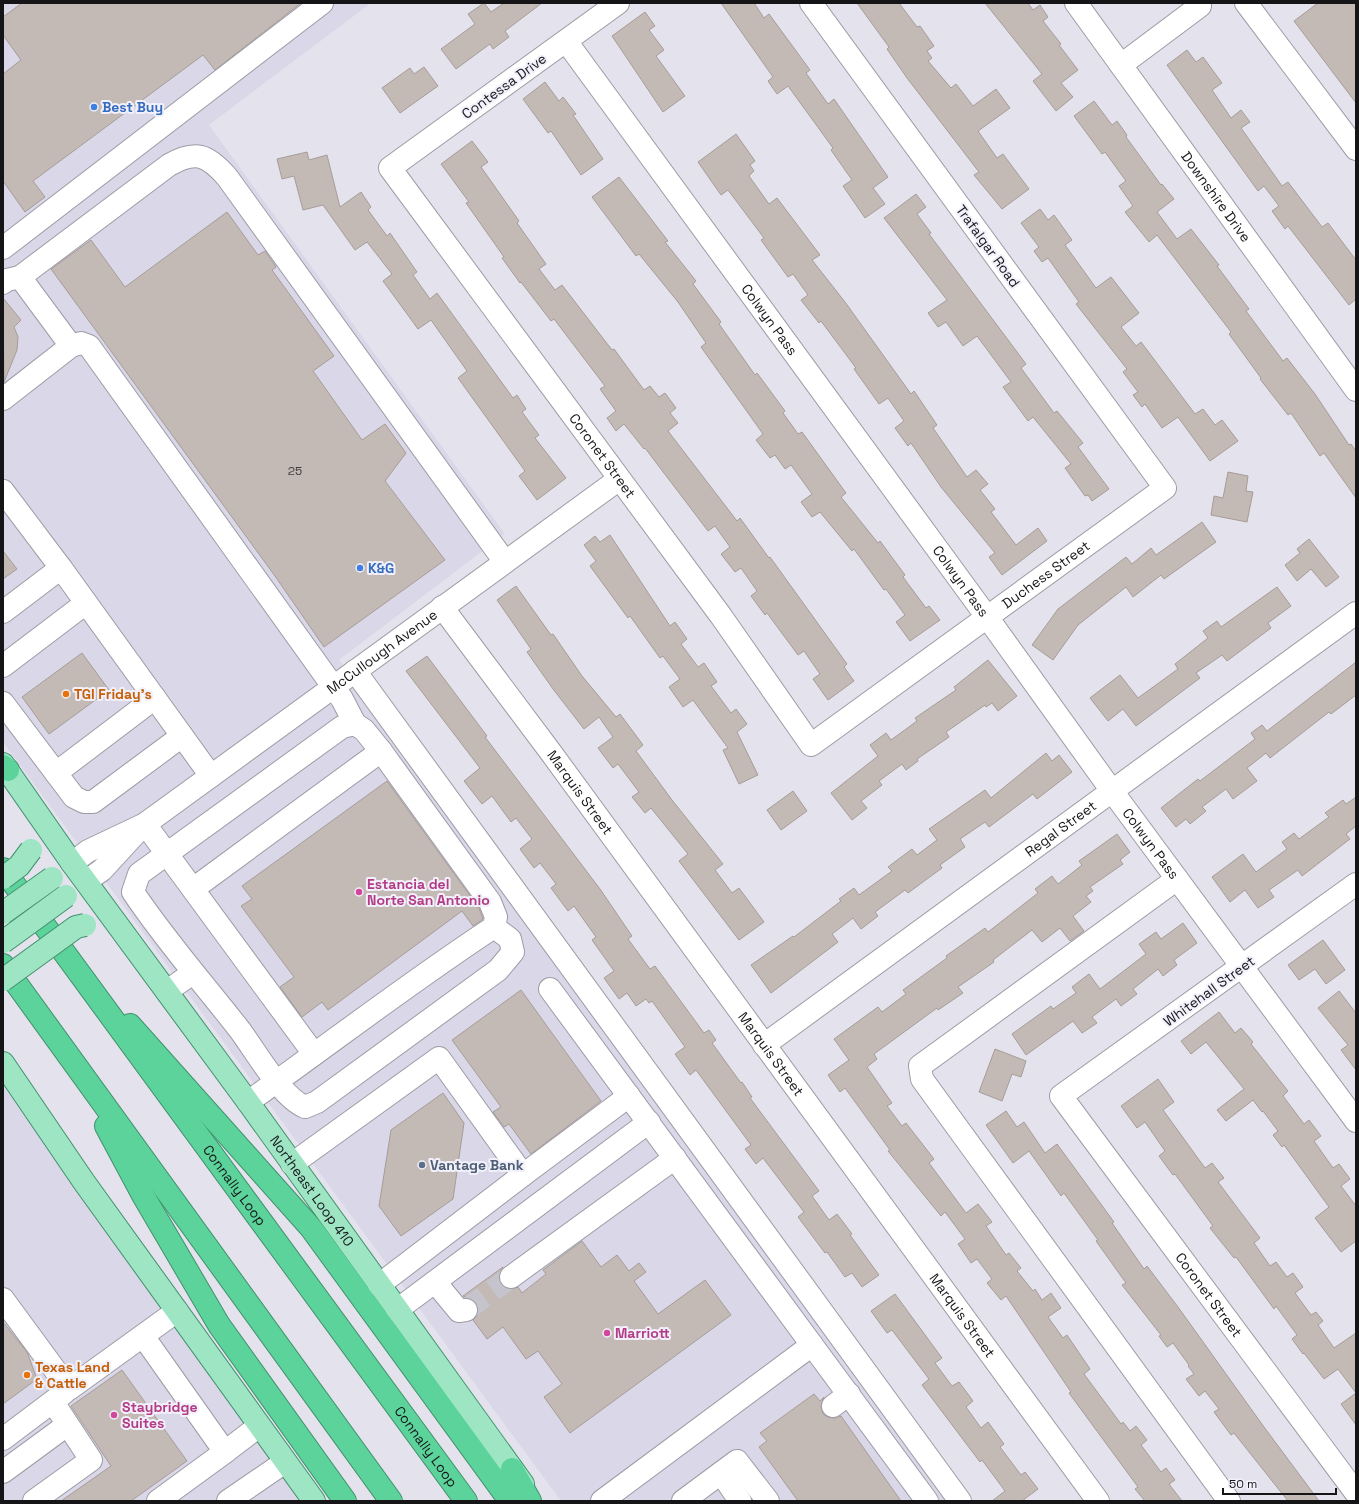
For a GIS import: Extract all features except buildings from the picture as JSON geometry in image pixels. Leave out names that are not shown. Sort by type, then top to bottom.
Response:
[{"type":"highway","name":"Connally Loop","points":[[3,869],[80,977],[466,1501]]},
{"type":"highway","points":[[3,965],[391,1501]]},
{"type":"highway","points":[[80,977],[143,1038],[311,1228],[510,1501]]},
{"type":"highway","points":[[65,1051],[144,1197],[200,1295],[235,1349],[341,1496]]},
{"type":"highway","points":[[512,1469],[530,1501]]},
{"type":"main road","name":"Northeast Loop 410","points":[[5,767],[72,863],[248,1102],[536,1501]]},
{"type":"main road","points":[[3,878],[19,866],[31,850],[34,827],[28,800]]},
{"type":"main road","name":"McCullough Avenue","points":[[3,914],[72,863]]},
{"type":"main road","name":"McCullough Avenue","points":[[3,942],[86,881]]},
{"type":"main road","points":[[3,980],[76,927],[85,925],[102,926],[130,941]]},
{"type":"main road","points":[[6,1073],[314,1501]]},
{"type":"street","points":[[3,248],[322,3]]},
{"type":"street","name":"Contessa Drive","points":[[390,168],[618,3]]},
{"type":"street","name":"Trafalgar Road","points":[[811,3],[1165,488]]},
{"type":"street","name":"Downshire Drive","points":[[1076,3],[1356,390]]},
{"type":"street","points":[[1246,3],[1356,149]]},
{"type":"street","points":[[1266,3],[1263,10],[1267,31]]},
{"type":"street","points":[[1121,65],[1200,6]]},
{"type":"street","name":"Colwyn Pass","points":[[566,41],[987,617],[1112,792],[1356,1121]]},
{"type":"street","points":[[71,346],[12,280],[168,165],[182,157],[197,155],[207,158],[227,177],[505,562]]},
{"type":"street","name":"Coronet Street","points":[[390,168],[618,480],[721,616],[811,745]]},
{"type":"street","points":[[3,399],[71,346],[82,343],[89,346],[333,687],[350,712],[355,724],[364,730],[381,751],[490,902],[496,917],[494,927],[449,957],[248,1102]]},
{"type":"street","name":"McCullough Avenue","points":[[72,863],[88,851],[145,824],[618,480]]},
{"type":"street","name":"Duchess Street","points":[[811,745],[1165,488]]},
{"type":"street","points":[[6,500],[61,568],[211,776]]},
{"type":"street","points":[[3,612],[61,568]]},
{"type":"street","points":[[3,666],[86,603]]},
{"type":"street","name":"Marquis Street","points":[[442,608],[764,1045],[1090,1498]]},
{"type":"street","name":"Regal Street","points":[[764,1045],[1356,613]]},
{"type":"street","points":[[355,671],[960,1501]]},
{"type":"street","points":[[56,773],[155,698]]},
{"type":"street","points":[[3,703],[74,797],[84,802],[93,802],[182,736]]},
{"type":"street","points":[[355,724],[342,727],[139,874],[133,892],[193,973],[239,1029],[277,1082],[295,1103],[305,1107],[317,1102],[498,970],[513,952],[510,940],[494,927]]},
{"type":"street","points":[[193,889],[381,751]]},
{"type":"street","points":[[145,824],[314,1054]]},
{"type":"street","name":"McCullough Avenue","points":[[86,881],[102,870],[145,824]]},
{"type":"street","points":[[1177,879],[920,1066],[922,1079],[1229,1501]]},
{"type":"street","name":"Whitehall Street","points":[[1061,1096],[1356,884]]},
{"type":"street","points":[[167,991],[193,973]]},
{"type":"street","points":[[550,989],[812,1345],[841,1400],[928,1501]]},
{"type":"street","points":[[292,1164],[439,1058],[523,1175]]},
{"type":"street","points":[[379,1285],[629,1096]]},
{"type":"street","name":"Coronet Street","points":[[1061,1096],[1356,1493]]},
{"type":"street","points":[[397,1310],[649,1122]]},
{"type":"street","points":[[511,1277],[675,1158]]},
{"type":"street","points":[[435,1282],[458,1311],[466,1310]]},
{"type":"street","points":[[3,1299],[61,1396],[67,1425],[91,1460],[34,1501]]},
{"type":"street","points":[[3,1440],[177,1311]]},
{"type":"street","points":[[143,1336],[225,1452]]},
{"type":"street","points":[[602,1501],[812,1345]]},
{"type":"street","points":[[3,1472],[67,1425]]},
{"type":"street","points":[[158,1501],[259,1426]]},
{"type":"street","points":[[683,1501],[737,1460],[768,1501]]},
{"type":"street","points":[[228,1501],[285,1462]]},
{"type":"street","points":[[721,1473],[740,1501]]},
{"type":"shaded area","points":[[3,3],[371,3],[209,125],[505,534],[339,660],[953,1501],[561,1501],[3,742]]},
{"type":"shaded area","points":[[3,1086],[305,1501],[3,1501]]},
{"type":"tunnel","points":[[466,1310],[511,1277]]},
{"type":"place","name":"Best Buy","points":[[94,107]]},
{"type":"place","name":"K&G","points":[[360,568]]},
{"type":"place","name":"TGI Friday's","points":[[66,694]]},
{"type":"place","name":"Estancia del Norte San Antonio","points":[[359,892]]},
{"type":"place","name":"Vantage Bank","points":[[422,1165]]},
{"type":"place","name":"Marriott","points":[[607,1333]]},
{"type":"place","name":"Texas Land & Cattle","points":[[27,1375]]},
{"type":"place","name":"Staybridge Suites","points":[[114,1415]]}]
